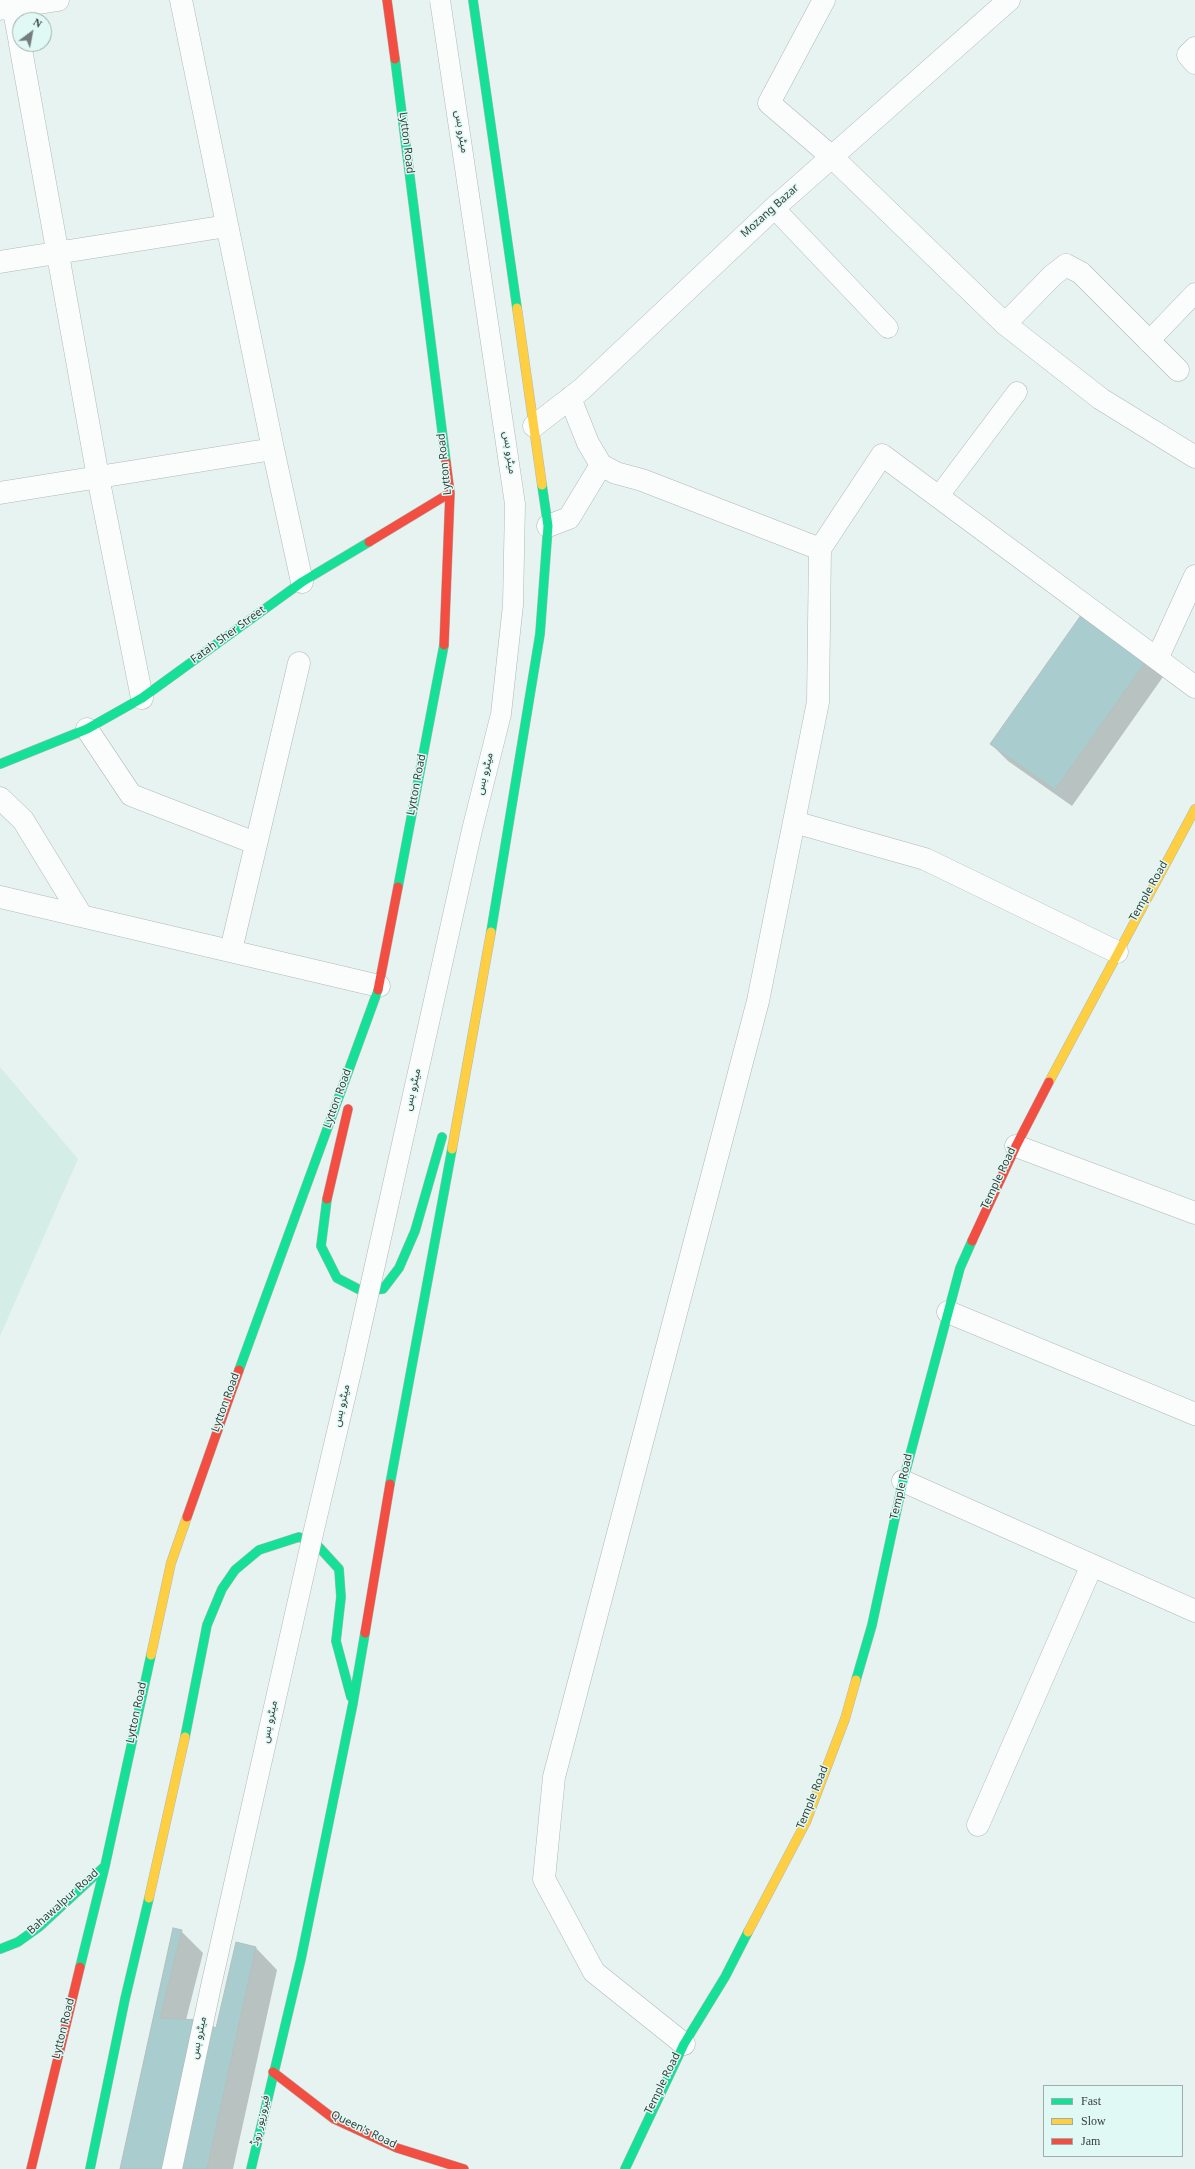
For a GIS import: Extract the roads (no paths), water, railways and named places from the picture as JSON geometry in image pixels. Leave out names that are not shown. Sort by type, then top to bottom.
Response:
[{"type":"main road","name":"Lytton Road","points":[[31,2169],[105,1866],[171,1563],[204,1466],[378,991],[444,650],[450,493],[387,0]]},
{"type":"main road","points":[[273,2072],[301,1958],[353,1703],[390,1489],[478,1012],[521,741],[540,634],[548,526],[473,0]]},
{"type":"main road","name":"Fatah Sher Street","points":[[0,764],[87,729],[142,698],[302,582],[450,493]]},
{"type":"main road","name":"Temple Road","points":[[624,2169],[684,2044],[724,1977],[806,1822],[844,1719],[872,1625],[903,1481],[960,1268],[1016,1146],[1117,952],[1195,810]]},
{"type":"main road","points":[[356,1078],[378,991]]},
{"type":"main road","points":[[449,1110],[478,1012]]},
{"type":"main road","points":[[350,1101],[328,1192],[321,1246],[337,1278],[362,1291],[383,1289],[399,1268],[415,1231],[445,1126]]},
{"type":"main road","points":[[90,2169],[125,1999],[173,1795],[206,1625],[222,1589],[235,1570],[259,1550],[299,1537],[317,1545],[328,1555],[339,1569],[341,1579],[341,1597],[336,1641],[353,1703]]},
{"type":"main road","name":"Bahawalpur Road","points":[[0,1949],[18,1942],[39,1928],[105,1866]]},
{"type":"main road","name":"فیروزپور روڈ","points":[[251,2169],[273,2072]]},
{"type":"main road","name":"Queen's Road","points":[[273,2072],[334,2119],[397,2148],[464,2169]]},
{"type":"street","points":[[12,15],[9,5],[58,0]]},
{"type":"street","points":[[181,0],[273,449],[302,582]]},
{"type":"street","points":[[824,0],[769,103],[832,157],[1005,324],[1101,399],[1195,457]]},
{"type":"street","name":"Mozang Bazar","points":[[534,426],[570,398],[774,208],[1009,0]]},
{"type":"street","points":[[1195,48],[1188,55],[1195,63]]},
{"type":"street","points":[[22,52],[98,477],[142,698]]},
{"type":"street","points":[[0,262],[227,226]]},
{"type":"street","points":[[1005,324],[1053,275],[1066,265],[1081,272],[1148,342],[1178,370]]},
{"type":"street","points":[[570,398],[588,443],[601,465],[616,473],[642,480],[820,549]]},
{"type":"street","points":[[0,493],[273,449]]},
{"type":"street","points":[[684,2044],[594,1972],[544,1879],[554,1777],[758,1001],[818,702],[820,549],[882,455],[1195,687]]},
{"type":"street","points":[[548,526],[569,518],[601,465]]},
{"type":"street","points":[[1157,659],[1195,576]]},
{"type":"street","points":[[231,950],[255,843],[299,663]]},
{"type":"street","points":[[87,729],[131,795],[255,843]]},
{"type":"street","points":[[0,798],[23,820],[81,915]]},
{"type":"street","points":[[794,822],[925,860],[1117,952]]},
{"type":"street","points":[[0,897],[231,950],[378,991]]},
{"type":"street","points":[[1016,1146],[1195,1213]]},
{"type":"street","points":[[948,1312],[1195,1414]]},
{"type":"street","points":[[903,1481],[1195,1610]]},
{"type":"street","points":[[978,1825],[1092,1565]]},
{"type":"lane","name":"میٹرو بس","points":[[172,2169],[211,1986],[311,1542],[352,1368],[472,830],[501,714],[513,606],[515,504],[440,0]]},
{"type":"lane","points":[[774,208],[888,328]]},
{"type":"lane","points":[[1148,342],[1195,293]]},
{"type":"lane","points":[[938,497],[1017,392]]}]
